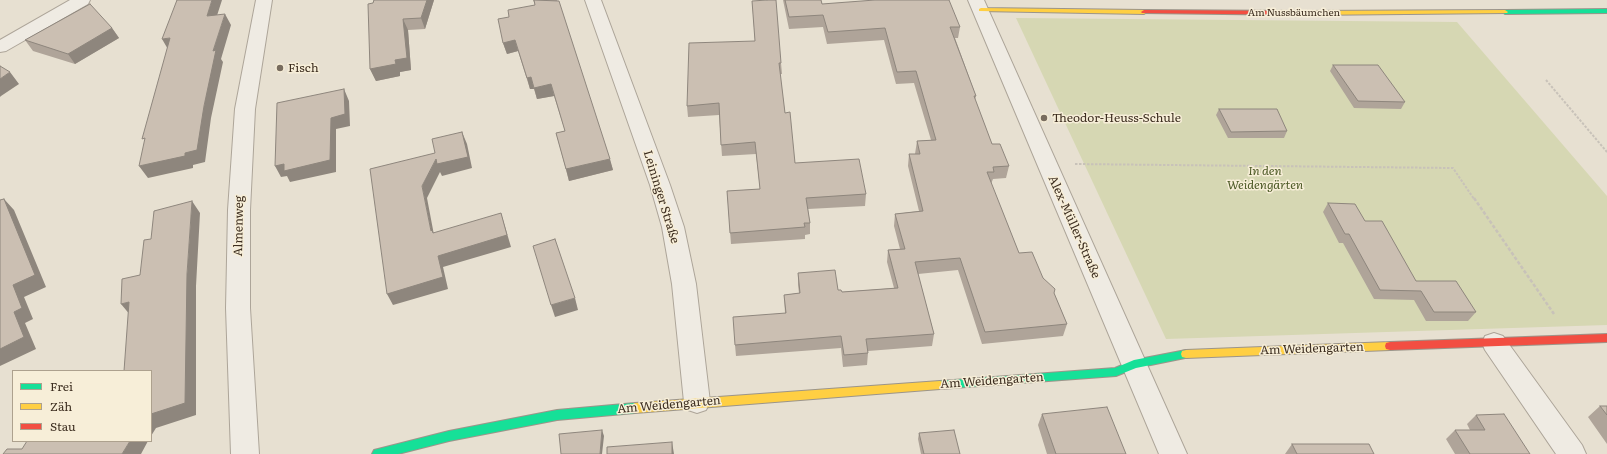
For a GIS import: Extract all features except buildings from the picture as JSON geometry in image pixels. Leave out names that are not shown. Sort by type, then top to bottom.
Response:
[{"type":"street","points":[[0,47],[82,0]]},
{"type":"street","name":"Almenweg","points":[[245,454],[238,308],[239,210],[245,109],[264,0]]},
{"type":"street","name":"Leininger Straße","points":[[593,0],[660,185],[673,227],[684,284],[697,402]]},
{"type":"street","name":"Am Nussbäumchen","points":[[978,5],[1260,13],[1607,11]]},
{"type":"street","name":"Alex-Müller-Straße","points":[[978,5],[1173,454]]},
{"type":"street","name":"Am Weidengarten","points":[[378,454],[449,436],[558,415],[697,402],[1112,373],[1134,364],[1179,354],[1607,338]]},
{"type":"street","points":[[1494,343],[1572,454]]},
{"type":"path","points":[[1546,80],[1607,152]]},
{"type":"path","points":[[1075,164],[1453,168],[1572,339]]},
{"type":"green space","name":"In den Weidengärten","points":[[1016,18],[1457,22],[1607,196],[1607,325],[1166,339]]},
{"type":"traffic: fast","points":[[1505,12],[1607,11]]},
{"type":"traffic: fast","points":[[940,385],[1116,372],[1134,364],[1186,354]]},
{"type":"traffic: fast","points":[[378,454],[449,436],[557,415],[635,408]]},
{"type":"traffic: slow","points":[[981,10],[1144,12]]},
{"type":"traffic: slow","points":[[1305,13],[1505,12]]},
{"type":"traffic: slow","points":[[1186,354],[1390,346]]},
{"type":"traffic: slow","points":[[635,408],[940,385]]},
{"type":"traffic: jam","points":[[1144,12],[1305,13]]},
{"type":"traffic: jam","points":[[1390,346],[1607,338]]},
{"type":"place","name":"Fisch","points":[[280,68]]},
{"type":"place","name":"Theodor-Heuss-Schule","points":[[1044,118]]}]
